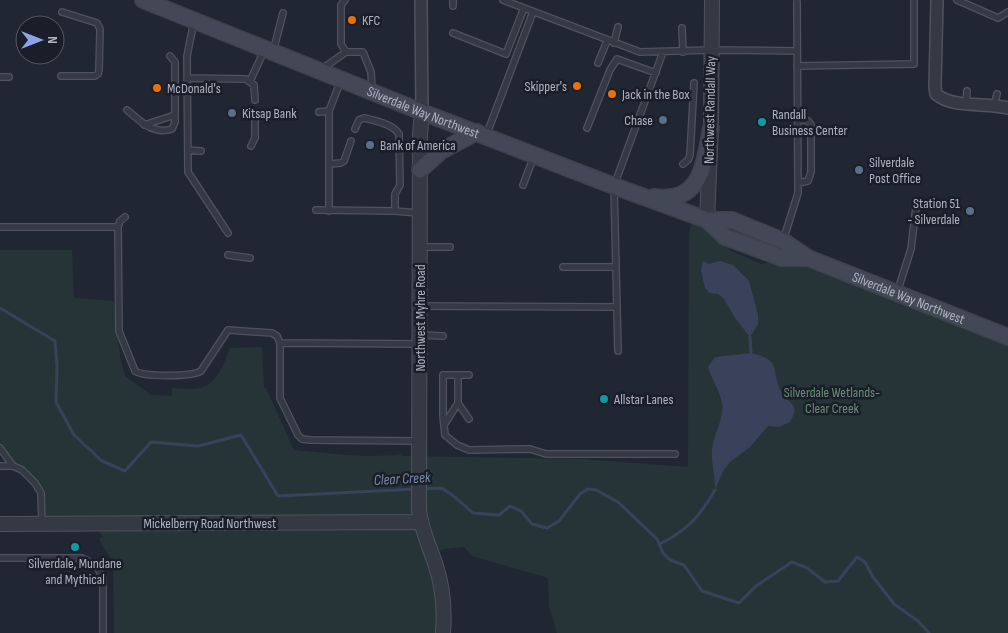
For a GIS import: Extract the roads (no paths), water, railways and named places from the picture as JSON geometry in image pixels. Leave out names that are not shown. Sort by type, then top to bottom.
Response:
[{"type":"main road","name":"Silverdale Way Northwest","points":[[143,0],[422,112],[614,186],[707,220],[732,220],[783,241],[808,258],[1008,337]]},
{"type":"main road","points":[[637,194],[666,197],[680,195],[692,187],[701,173],[711,128]]},
{"type":"main road","points":[[420,170],[441,151],[481,134]]},
{"type":"main road","name":"Silverdale Way Northwest","points":[[707,220],[724,237],[782,258],[808,258]]},
{"type":"street","name":"Northwest Myhre Road","points":[[421,0],[419,497],[421,522],[436,564],[442,589],[444,607],[443,633]]},
{"type":"street","name":"Northwest Randall Way","points":[[707,220],[711,128],[712,0]]},
{"type":"street","points":[[937,0],[936,94],[946,100],[966,104],[996,100],[1008,108]]},
{"type":"street","name":"Mickelberry Road Northwest","points":[[0,524],[421,522]]},
{"type":"lane","points":[[345,0],[341,5],[342,44],[346,52]]},
{"type":"lane","points":[[502,0],[640,52],[712,50],[797,51]]},
{"type":"lane","points":[[797,66],[914,64],[914,0]]},
{"type":"lane","points":[[957,0],[998,18],[1008,12]]},
{"type":"lane","points":[[783,241],[798,193],[797,2]]},
{"type":"lane","points":[[453,33],[506,54],[524,8]]},
{"type":"lane","points":[[60,76],[95,76],[99,70],[100,29],[97,23],[62,12]]},
{"type":"lane","points":[[481,134],[533,12]]},
{"type":"lane","points":[[250,81],[269,50],[283,13]]},
{"type":"lane","points":[[194,21],[187,56],[188,172],[228,233]]},
{"type":"lane","points":[[614,43],[618,27]]},
{"type":"lane","points":[[682,28],[683,52]]},
{"type":"lane","points":[[598,63],[607,41]]},
{"type":"lane","points":[[320,71],[346,52],[363,52],[371,72],[372,92]]},
{"type":"lane","points":[[618,351],[614,186],[663,52]]},
{"type":"lane","points":[[127,110],[144,125],[151,128],[164,131],[172,129],[175,122],[175,62],[170,56]]},
{"type":"lane","points":[[586,128],[610,70],[617,59],[656,73]]},
{"type":"lane","points":[[0,78],[9,77]]},
{"type":"lane","points":[[188,78],[246,79],[254,85],[255,100]]},
{"type":"lane","points":[[330,211],[329,111],[342,80]]},
{"type":"lane","points":[[683,164],[690,155],[694,84]]},
{"type":"lane","points":[[966,104],[967,91]]},
{"type":"lane","points":[[319,112],[329,111]]},
{"type":"lane","points":[[144,125],[175,115]]},
{"type":"lane","points":[[251,146],[256,138],[255,116]]},
{"type":"lane","points":[[355,129],[359,120],[364,118],[390,127],[399,134],[400,185],[394,194],[394,211]]},
{"type":"lane","points":[[798,120],[805,120],[810,123],[811,146],[811,176],[805,183],[798,183]]},
{"type":"lane","points":[[329,164],[342,163],[344,161],[351,141]]},
{"type":"lane","points":[[188,150],[201,150]]},
{"type":"lane","points":[[522,185],[534,154]]},
{"type":"lane","points":[[897,293],[911,248],[916,207]]},
{"type":"lane","points":[[316,210],[420,213]]},
{"type":"lane","points":[[125,217],[120,221],[118,227],[119,331],[135,371],[144,375],[190,375],[198,373],[228,330],[272,333],[277,336],[280,343],[280,398],[295,430],[302,439],[420,441]]},
{"type":"lane","points":[[0,226],[118,227]]},
{"type":"lane","points":[[420,247],[450,247]]},
{"type":"lane","points":[[228,255],[250,258]]},
{"type":"lane","points":[[563,266],[616,266]]},
{"type":"lane","points":[[420,306],[617,307]]},
{"type":"lane","points":[[280,343],[420,339],[443,336]]},
{"type":"lane","points":[[469,375],[443,375],[445,435],[457,445],[469,450],[530,449],[546,454],[675,454]]},
{"type":"lane","points":[[444,425],[458,403],[458,375]]},
{"type":"lane","points":[[458,403],[469,418]]},
{"type":"lane","points":[[0,448],[13,466]]},
{"type":"lane","points":[[0,466],[13,466],[22,470],[35,483],[41,494],[42,524]]},
{"type":"lane","points":[[0,558],[82,558],[96,565],[103,578],[103,633]]},
{"type":"water","points":[[703,261],[709,264],[720,261],[733,265],[749,281],[758,315],[758,324],[750,337],[735,318],[724,299],[718,294],[710,293],[705,288],[701,270]]},
{"type":"water","points":[[751,353],[767,358],[771,362],[780,389],[794,407],[793,415],[790,422],[779,427],[768,426],[750,447],[730,462],[723,471],[715,490],[712,450],[721,419],[722,403],[708,367],[715,357]]},
{"type":"waterway","name":"Clear Creek","points":[[0,308],[55,341],[57,366],[56,402],[74,435],[102,461],[125,471],[151,442],[198,446],[241,435],[278,496],[416,489]]},
{"type":"waterway","points":[[750,337],[751,353]]},
{"type":"waterway","name":"Clear Creek","points":[[422,489],[442,488],[473,513],[499,515],[510,506],[521,511],[532,524],[547,528],[559,521],[580,494],[588,489],[596,490],[618,502],[657,539],[663,553],[670,560],[684,565],[702,591],[739,603],[756,586],[792,562],[807,568],[825,582],[838,581],[857,557],[865,562],[873,577],[894,604],[918,621],[929,633]]},
{"type":"waterway","points":[[660,544],[679,533],[692,522],[704,508],[715,490]]},
{"type":"place","name":"KFC","points":[[352,20]]},
{"type":"place","name":"Skipper's","points":[[577,86]]},
{"type":"place","name":"McDonald's","points":[[157,88]]},
{"type":"place","name":"Jack in the Box","points":[[612,94]]},
{"type":"place","name":"Kitsap Bank","points":[[232,113]]},
{"type":"place","name":"Chase","points":[[663,120]]},
{"type":"place","name":"Randall Business Center","points":[[762,122]]},
{"type":"place","name":"Bank of America","points":[[370,145]]},
{"type":"place","name":"Silverdale Post Office","points":[[859,170]]},
{"type":"place","name":"Station 51 - Silverdale","points":[[970,211]]},
{"type":"place","name":"Allstar Lanes","points":[[604,399]]},
{"type":"place","name":"Silverdale, Mundane and Mythical","points":[[75,547]]},
{"type":"park label","name":"Silverdale Wetlands- Clear Creek","points":[[832,400]]}]
